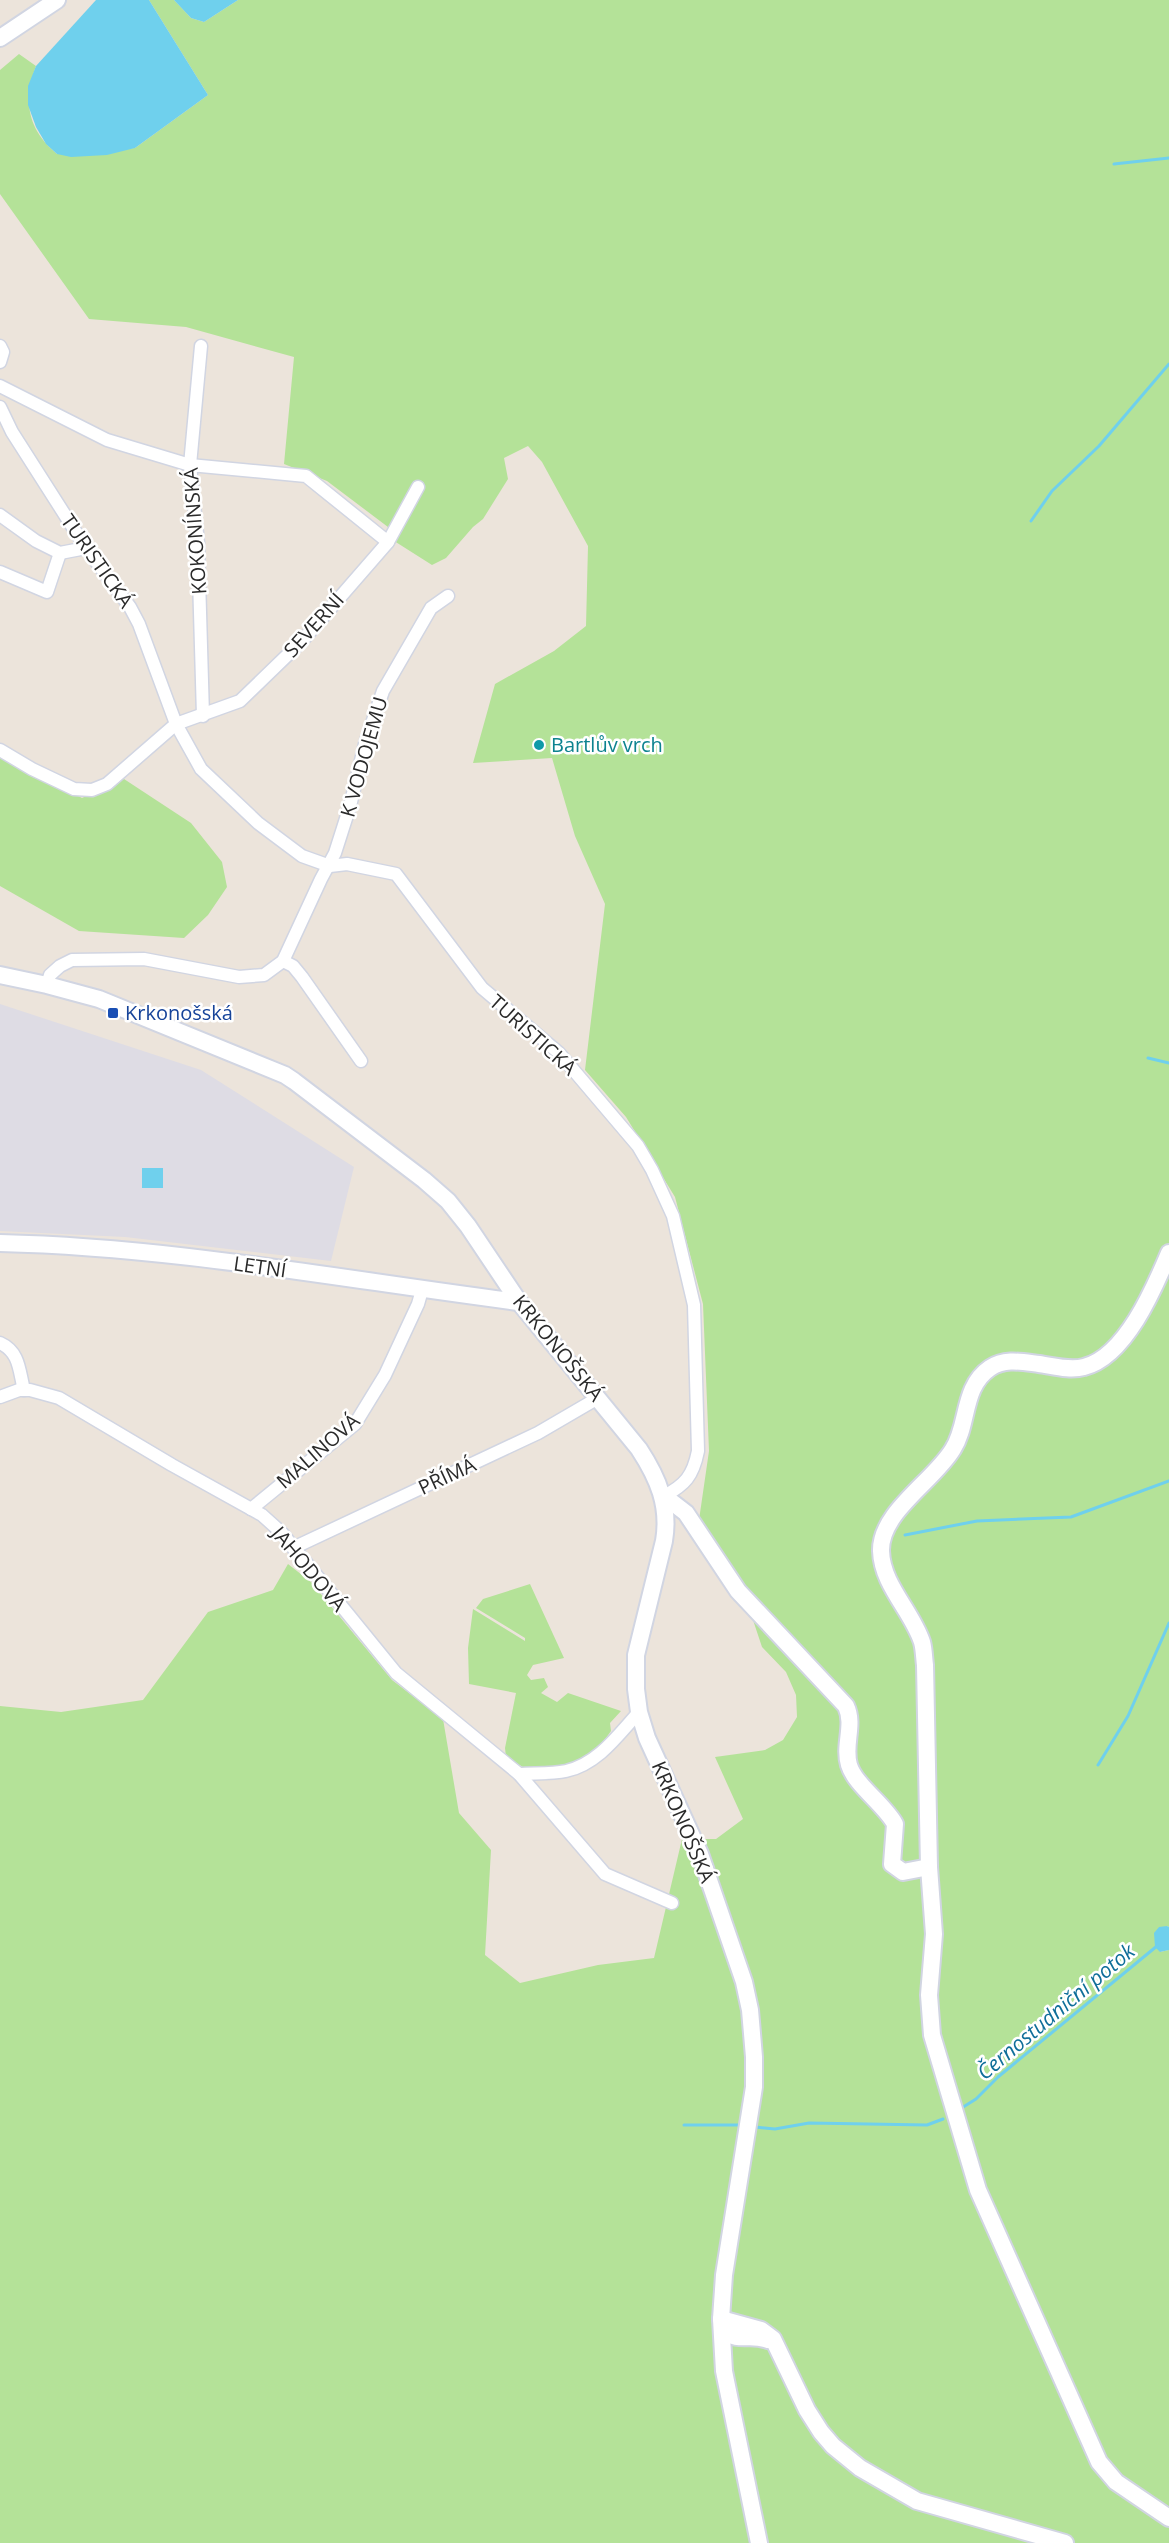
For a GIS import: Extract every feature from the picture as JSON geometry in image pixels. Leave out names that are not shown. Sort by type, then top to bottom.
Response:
[{"type":"street","points":[[0,38],[57,0]]},
{"type":"street","points":[[0,346],[3,352],[0,362]]},
{"type":"street","name":"KOKONÍNSKÁ","points":[[201,346],[190,465],[198,543],[203,716]]},
{"type":"street","points":[[0,386],[107,440],[190,465],[306,476],[388,542]]},
{"type":"street","name":"TURISTICKÁ","points":[[0,407],[12,432],[86,548],[130,607],[139,624],[176,724],[201,769],[258,824],[302,856],[330,866],[347,864],[396,874],[482,987],[559,1053],[638,1146],[673,1216],[694,1305],[698,1451],[696,1462],[683,1486],[664,1496]]},
{"type":"street","name":"SEVERNÍ","points":[[176,724],[240,701],[302,641],[388,542],[418,487]]},
{"type":"street","points":[[0,514],[36,541],[60,553],[86,548]]},
{"type":"street","points":[[0,572],[47,592],[60,553]]},
{"type":"street","name":"K VODOJEMU","points":[[283,961],[321,879],[330,866],[347,815],[365,744],[383,691],[431,608],[448,596]]},
{"type":"street","points":[[0,750],[32,769],[74,789],[92,790],[107,784],[176,724]]},
{"type":"street","points":[[47,985],[50,975],[60,966],[72,960],[144,959],[239,977],[264,975],[283,961],[293,966],[302,976],[361,1061]]},
{"type":"street","name":"KRKONOŠSKÁ","points":[[0,975],[99,999],[285,1075],[424,1180],[448,1201],[468,1226],[519,1302],[639,1449],[664,1496],[666,1514],[664,1541],[636,1655],[636,1689],[639,1712],[647,1738],[700,1854],[744,1982],[753,2031],[754,2087],[724,2274],[722,2325],[724,2371],[759,2543]]},
{"type":"street","name":"LETNÍ","points":[[0,1243],[75,1245],[156,1253],[519,1302]]},
{"type":"street","points":[[1169,1253],[1146,1304],[1105,1356],[1090,1365],[1074,1369],[1009,1361],[997,1364],[980,1376],[972,1391],[955,1448],[935,1474],[893,1516],[882,1542],[883,1566],[922,1642],[925,1665],[929,1867],[934,1934],[929,1995],[932,2036],[978,2190],[1099,2462],[1116,2482],[1169,2518]]},
{"type":"street","name":"MALINOVÁ","points":[[251,1509],[355,1424],[385,1375],[422,1290]]},
{"type":"street","points":[[0,1342],[11,1349],[17,1358],[24,1390]]},
{"type":"street","name":"JAHODOVÁ","points":[[0,1397],[24,1390],[43,1392],[59,1398],[262,1515],[293,1548],[396,1673],[519,1774],[605,1874],[672,1903]]},
{"type":"street","name":"PŘÍMÁ","points":[[293,1548],[538,1433],[598,1398]]},
{"type":"street","points":[[664,1496],[686,1513],[738,1591],[846,1706],[851,1721],[848,1755],[852,1771],[895,1824],[892,1864],[903,1872],[929,1867]]},
{"type":"street","points":[[519,1774],[567,1771],[587,1762],[604,1750],[639,1712]]},
{"type":"street","points":[[722,2325],[736,2339],[759,2337],[778,2348]]},
{"type":"street","points":[[722,2325],[761,2330],[773,2338],[807,2410],[821,2432],[833,2446],[860,2468],[917,2501],[1065,2543]]},
{"type":"street","points":[[724,2371],[735,2344],[746,2338]]},
{"type":"shaded area","points":[[0,1004],[201,1070],[354,1167],[331,1261],[125,1237],[0,1231]]},
{"type":"green space","points":[[149,0],[174,0],[191,18],[204,22],[238,0],[1169,0],[1169,1927],[1167,1926],[1160,1952],[1169,1950],[1169,2543],[0,2543],[0,1706],[61,1712],[143,1700],[208,1612],[273,1590],[288,1564],[311,1582],[392,1680],[443,1719],[459,1813],[491,1850],[485,1955],[520,1983],[598,1965],[654,1958],[682,1839],[716,1839],[743,1819],[715,1757],[765,1750],[783,1740],[797,1717],[796,1695],[786,1672],[762,1647],[743,1590],[699,1520],[709,1451],[703,1304],[675,1197],[626,1117],[585,1070],[605,904],[575,836],[552,758],[473,763],[495,684],[554,651],[586,626],[588,546],[542,462],[528,446],[504,458],[508,479],[483,519],[446,558],[432,565],[391,539],[399,530],[388,527],[327,481],[284,464],[294,357],[186,327],[89,319],[0,194],[0,70],[19,54],[36,66],[30,91],[30,114],[39,135],[57,154],[135,148],[208,95]]},
{"type":"green space","points":[[0,756],[82,798],[124,779],[191,823],[222,862],[227,887],[208,915],[184,938],[79,931],[0,886]]},
{"type":"green space","points":[[530,1584],[564,1658],[533,1665],[527,1675],[531,1680],[544,1678],[548,1687],[541,1693],[557,1702],[568,1693],[621,1711],[610,1723],[611,1731],[598,1749],[574,1764],[532,1768],[523,1767],[506,1757],[505,1748],[516,1693],[469,1684],[468,1648],[473,1609],[525,1641],[525,1638],[476,1608],[483,1599]]},
{"type":"water","points":[[96,0],[149,0],[208,95],[135,148],[107,155],[71,157],[57,154],[46,144],[36,127],[28,105],[28,86],[36,66]]},
{"type":"water","points":[[174,0],[238,0],[204,22],[191,18]]},
{"type":"water","points":[[142,1168],[163,1168],[163,1188],[142,1188]]},
{"type":"water","points":[[1159,1927],[1169,1927],[1169,1950],[1160,1952],[1155,1947],[1154,1933]]},
{"type":"waterway","points":[[1114,164],[1169,158]]},
{"type":"waterway","points":[[1031,521],[1052,491],[1099,446],[1169,364]]},
{"type":"waterway","points":[[1148,1058],[1169,1063]]},
{"type":"waterway","points":[[905,1535],[977,1521],[1071,1517],[1169,1481]]},
{"type":"waterway","points":[[1098,1765],[1128,1716],[1169,1623]]},
{"type":"waterway","name":"Černostudniční potok","points":[[960,2109],[976,2099],[998,2077],[1157,1946]]},
{"type":"waterway","name":"Černostudniční potok","points":[[755,2127],[775,2129],[809,2123],[927,2125],[943,2119]]},
{"type":"waterway","name":"Černostudniční potok","points":[[684,2125],[742,2125]]},
{"type":"place","name":"Bartlův vrch","points":[[539,745]]},
{"type":"place","name":"Krkonošská","points":[[113,1013]]}]
